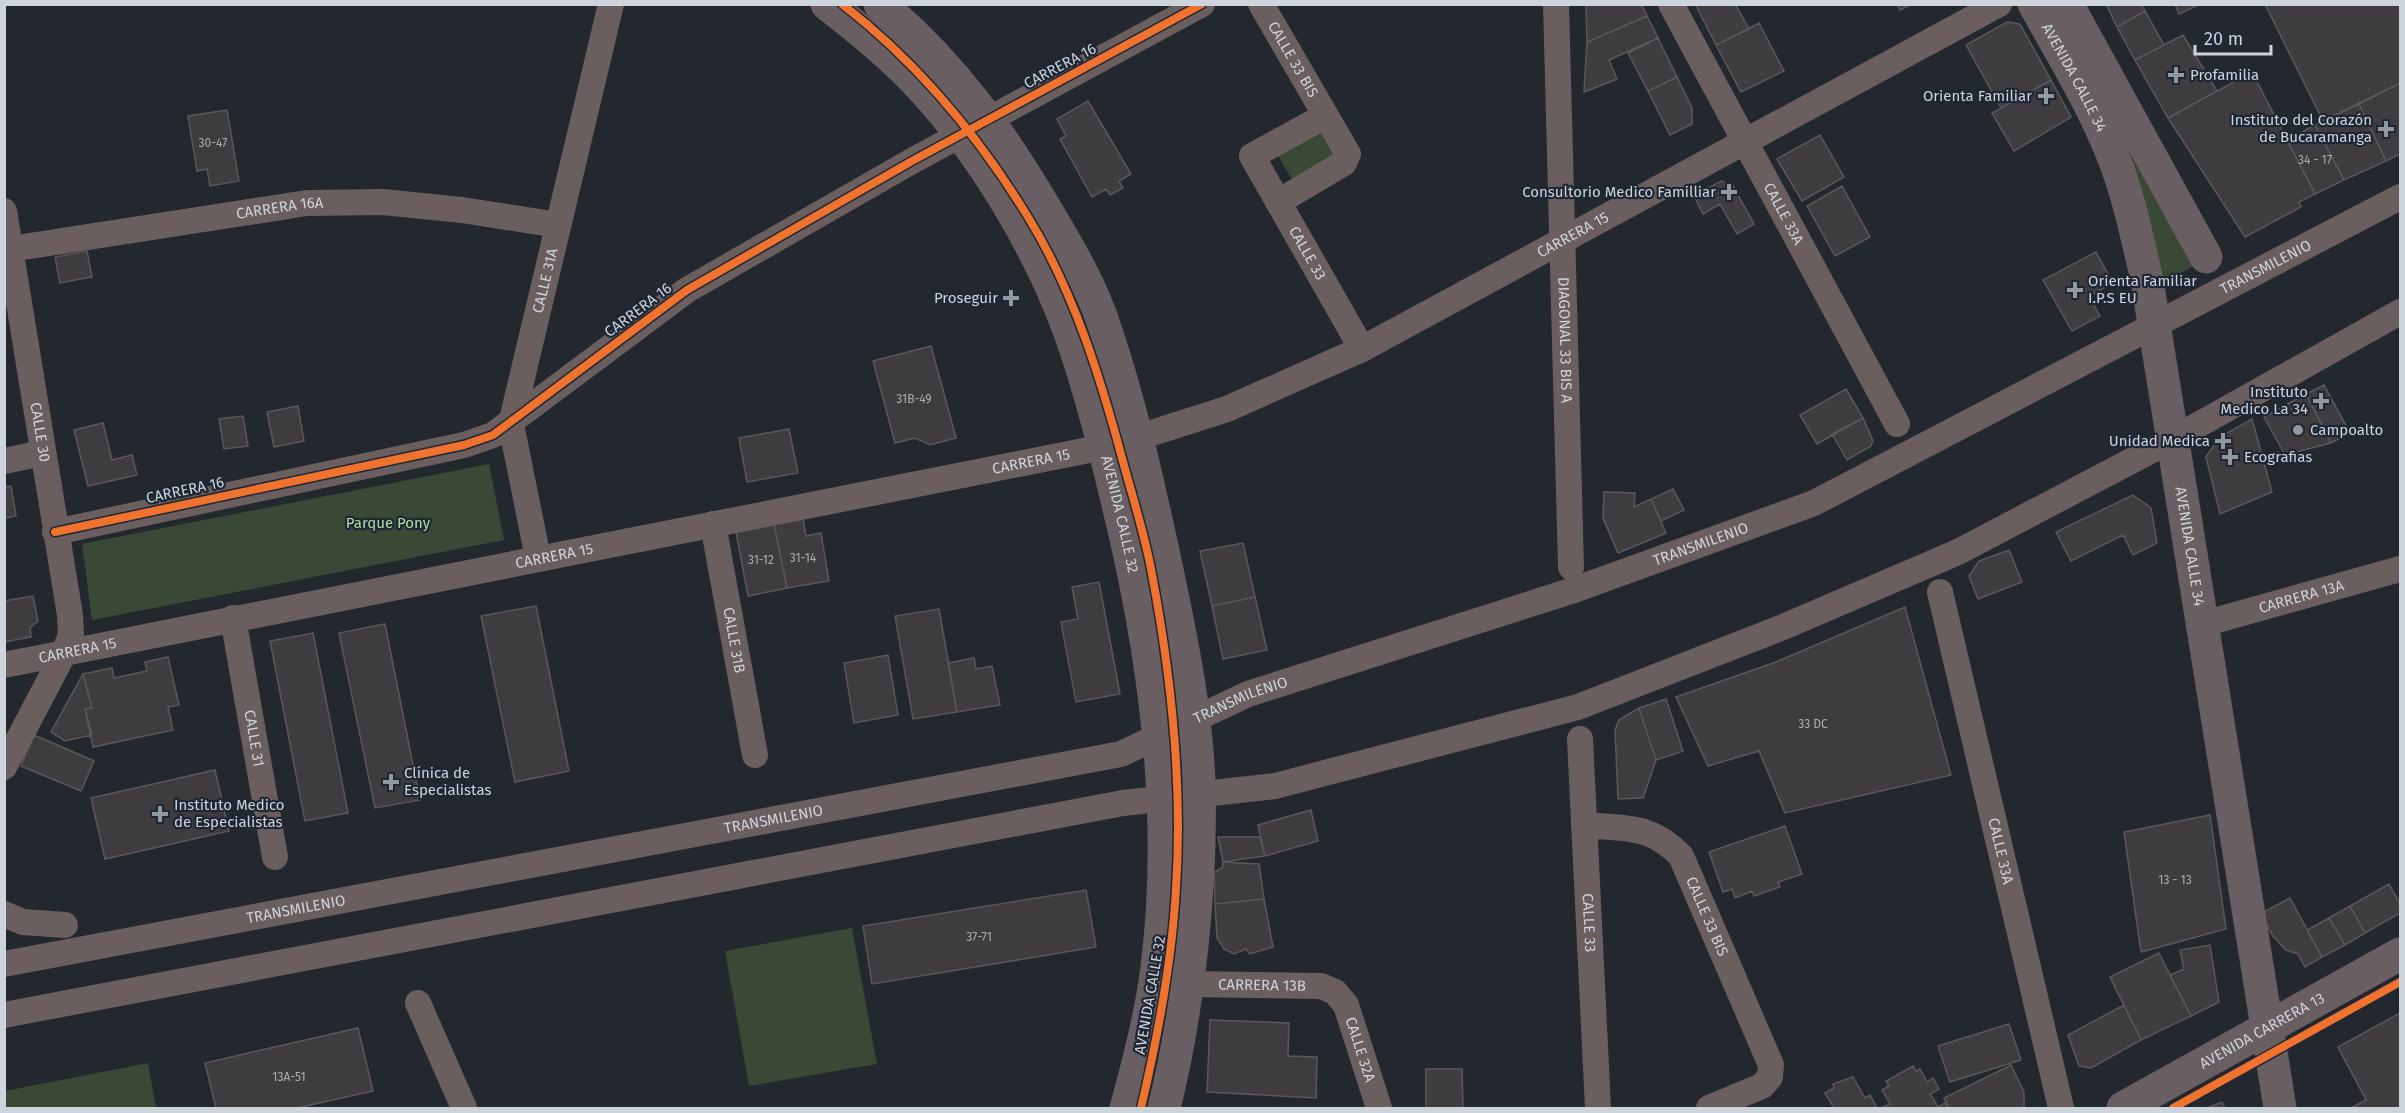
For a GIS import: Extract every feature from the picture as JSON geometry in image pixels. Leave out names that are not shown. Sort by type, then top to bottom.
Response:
[{"type":"main road","name":"AVENIDA CALLE 32","points":[[827,4],[898,63],[922,88],[960,136],[1018,225],[1051,289],[1068,330],[1104,447],[1142,617],[1159,736],[1163,799],[1162,919],[1157,969],[1126,1108]]},
{"type":"main road","name":"AVENIDA CALLE 32","points":[[880,4],[924,44],[990,120],[1071,250],[1106,329],[1136,438],[1171,589],[1194,720],[1199,795],[1196,884],[1187,984],[1175,1061],[1164,1108]]},
{"type":"main road","name":"AVENIDA CALLE 34","points":[[2034,4],[2093,111],[2114,156],[2131,207],[2155,325],[2280,1108]]},
{"type":"main road","name":"AVENIDA CALLE 34","points":[[2067,4],[2206,257]]},
{"type":"main road","name":"AVENIDA CARRERA 13","points":[[2122,1108],[2400,954]]},
{"type":"street","name":"CALLE 31A","points":[[538,558],[511,424],[610,4]]},
{"type":"street","name":"CARRERA 16","points":[[55,532],[464,446],[493,435],[511,424],[687,290],[960,136],[1202,4]]},
{"type":"street","name":"CALLE 33 BIS","points":[[1261,4],[1347,158],[1344,163],[1278,202]]},
{"type":"street","name":"DIAGONAL 33 BIS A","points":[[1556,4],[1571,567]]},
{"type":"street","name":"CALLE 33A","points":[[1671,4],[1897,424]]},
{"type":"street","name":"CARRERA 15","points":[[1136,438],[1227,409],[1362,349],[1744,140],[1999,4]]},
{"type":"street","name":"CALLE 33","points":[[1325,116],[1252,156],[1362,349]]},
{"type":"street","name":"TRANSMILENIO","points":[[4,964],[1121,754],[1248,694],[1574,590],[1814,503],[2400,197]]},
{"type":"street","name":"CARRERA 16A","points":[[7,250],[307,203],[383,202],[462,210],[558,225]]},
{"type":"street","name":"CALLE 30","points":[[4,211],[7,250],[43,453],[70,615],[71,634],[65,651],[4,767]]},
{"type":"street","points":[[4,1015],[1124,803],[1275,786],[1578,708],[1783,627],[1958,552],[2173,439],[2400,312]]},
{"type":"street","name":"CARRERA 15","points":[[4,665],[65,651],[1104,447]]},
{"type":"street","points":[[4,461],[43,453]]},
{"type":"street","name":"CALLE 31B","points":[[713,524],[755,755]]},
{"type":"street","name":"CARRERA 13A","points":[[2203,624],[2400,569]]},
{"type":"street","name":"CALLE 33A","points":[[1940,592],[2061,1108]]},
{"type":"street","name":"CALLE 31","points":[[233,618],[275,857]]},
{"type":"street","name":"CALLE 33","points":[[1581,739],[1598,1108]]},
{"type":"street","name":"CALLE 33 BIS","points":[[1584,825],[1647,831],[1666,840],[1681,856],[1771,1065],[1770,1077],[1762,1086],[1709,1108]]},
{"type":"street","points":[[4,914],[23,922],[65,925]]},
{"type":"street","name":"CARRERA 13B","points":[[1187,984],[1322,986],[1335,992]]},
{"type":"street","name":"CALLE 32A","points":[[1335,992],[1346,1005],[1379,1108]]},
{"type":"street","points":[[418,1003],[464,1108]]},
{"type":"green space","points":[[2054,5],[2196,265],[2161,283]]},
{"type":"green space","points":[[1324,122],[1344,156],[1295,184],[1275,151]]},
{"type":"green space","name":"Parque Pony","points":[[489,464],[504,540],[92,620],[82,544]]},
{"type":"green space","points":[[852,928],[877,1064],[749,1086],[725,951]]},
{"type":"green space","points":[[148,1063],[156,1108],[5,1108],[5,1091]]},
{"type":"building","points":[[1586,4],[1641,4],[1647,16],[1587,42]]},
{"type":"building","points":[[1695,4],[1735,4],[1749,29],[1716,45]]},
{"type":"building","points":[[1897,4],[1912,4],[1900,10]]},
{"type":"building","points":[[2106,4],[2141,4],[2145,11],[2117,27]]},
{"type":"building","points":[[2175,4],[2200,4],[2179,14]]},
{"type":"building","points":[[2265,4],[2400,4],[2400,83],[2323,121]]},
{"type":"building","points":[[2145,11],[2164,45],[2135,60],[2117,27]]},
{"type":"building","points":[[1647,16],[1658,38],[1609,60],[1617,79],[1584,92],[1587,42]]},
{"type":"building","points":[[2007,22],[2020,24],[2051,80],[2001,108],[1966,45]]},
{"type":"building","points":[[1759,23],[1784,71],[1741,92],[1716,45]]},
{"type":"building","name":"Profamilia","points":[[2183,35],[2217,91],[2168,118],[2135,60]]},
{"type":"building","points":[[1658,38],[1677,77],[1648,91],[1628,53]]},
{"type":"building","points":[[2252,72],[2315,194],[2299,202],[2301,207],[2245,237],[2168,118]]},
{"type":"building","points":[[1677,77],[1692,108],[1692,124],[1670,135],[1648,91]]},
{"type":"building","points":[[2051,80],[2071,117],[2014,151],[1992,113]]},
{"type":"building","name":"Instituto del Corazón de Bucaramanga","points":[[2400,83],[2400,154],[2386,161],[2359,104]]},
{"type":"building","points":[[1088,101],[1131,174],[1119,181],[1123,188],[1110,195],[1106,189],[1092,197],[1060,139],[1066,136],[1057,119]]},
{"type":"building","points":[[2359,104],[2386,161],[2344,180],[2315,125]]},
{"type":"building","points":[[227,110],[239,181],[210,186],[207,169],[197,171],[188,116]]},
{"type":"building","points":[[2315,125],[2344,180],[2315,194],[2287,140]]},
{"type":"building","points":[[1820,135],[1844,177],[1802,201],[1777,159]]},
{"type":"building","points":[[1721,181],[1733,186],[1754,224],[1737,234],[1720,204],[1703,214],[1694,196]]},
{"type":"building","points":[[1842,186],[1870,237],[1835,256],[1807,206]]},
{"type":"building","points":[[87,251],[92,277],[60,283],[55,257]]},
{"type":"building","name":"Orienta Familiar I.P.S EU","points":[[2096,252],[2113,283],[2089,296],[2100,316],[2072,331],[2043,280]]},
{"type":"building","points":[[931,346],[956,438],[930,445],[915,438],[895,443],[873,361]]},
{"type":"building","points":[[2324,385],[2350,433],[2331,443],[2306,394]]},
{"type":"building","points":[[1846,389],[1863,418],[1817,444],[1800,415]]},
{"type":"building","name":"Campoalto","points":[[2306,394],[2331,443],[2285,455],[2264,417]]},
{"type":"building","points":[[298,406],[304,441],[274,447],[267,412]]},
{"type":"building","points":[[243,416],[248,446],[224,449],[219,419]]},
{"type":"building","points":[[1863,418],[1873,441],[1871,446],[1847,460],[1832,434]]},
{"type":"building","points":[[2252,419],[2272,492],[2220,514],[2206,457],[2220,437]]},
{"type":"building","points":[[103,423],[112,460],[132,455],[137,475],[88,486],[74,430]]},
{"type":"building","points":[[789,429],[798,473],[747,482],[739,438]]},
{"type":"building","points":[[11,486],[16,516],[4,518],[4,487]]},
{"type":"building","points":[[1673,489],[1684,510],[1661,521],[1651,499]]},
{"type":"building","points":[[1604,492],[1635,493],[1634,507],[1651,499],[1666,533],[1618,553],[1603,518]]},
{"type":"building","points":[[2133,495],[2151,508],[2157,543],[2133,555],[2123,535],[2071,561],[2056,532]]},
{"type":"building","points":[[803,519],[806,536],[821,533],[829,581],[787,588],[774,524]]},
{"type":"building","points":[[774,524],[787,588],[748,596],[736,532]]},
{"type":"building","points":[[1243,543],[1255,597],[1212,606],[1200,551]]},
{"type":"building","points":[[2009,550],[2022,582],[1978,599],[1969,576],[1979,561]]},
{"type":"building","points":[[1099,582],[1120,694],[1076,702],[1061,622],[1078,619],[1072,587]]},
{"type":"building","points":[[33,596],[38,621],[30,628],[31,637],[4,642],[4,601]]},
{"type":"building","points":[[1255,597],[1267,650],[1223,659],[1212,606]]},
{"type":"building","points":[[536,606],[569,771],[515,782],[481,616]]},
{"type":"building","points":[[1905,607],[1951,775],[1785,813],[1759,751],[1708,766],[1676,697],[1776,662]]},
{"type":"building","points":[[939,609],[957,712],[913,719],[895,616]]},
{"type":"building","points":[[385,624],[420,800],[375,808],[339,633]]},
{"type":"building","points":[[313,633],[348,813],[305,821],[270,641]]},
{"type":"building","points":[[888,655],[898,715],[854,723],[844,663]]},
{"type":"building","points":[[168,657],[179,705],[168,707],[173,730],[93,747],[85,709],[92,708],[83,674],[112,668],[114,678],[147,671],[145,662]]},
{"type":"building","points":[[974,658],[976,669],[992,666],[1000,705],[957,712],[948,663]]},
{"type":"building","points":[[83,674],[92,708],[85,709],[92,735],[65,741],[51,732]]},
{"type":"building","points":[[1666,699],[1683,751],[1656,760],[1639,708]]},
{"type":"building","points":[[1639,708],[1656,760],[1643,798],[1618,799],[1615,730],[1619,720]]},
{"type":"building","points":[[34,735],[94,761],[81,791],[21,766]]},
{"type":"building","name":"Instituto Medico de Especialistas","points":[[215,770],[229,831],[105,859],[91,798]]},
{"type":"building","points":[[1311,810],[1318,841],[1265,856],[1258,825]]},
{"type":"building","points":[[2210,815],[2226,929],[2141,952],[2124,832]]},
{"type":"building","points":[[1785,826],[1802,874],[1778,882],[1780,887],[1754,896],[1752,891],[1735,898],[1732,889],[1723,892],[1709,852]]},
{"type":"building","points":[[1218,837],[1260,837],[1265,856],[1223,862]]},
{"type":"building","points":[[1223,862],[1259,864],[1264,899],[1215,904],[1214,872],[1222,868]]},
{"type":"building","points":[[2389,884],[2400,904],[2400,913],[2365,933],[2350,906]]},
{"type":"building","points":[[1086,890],[1096,947],[872,984],[863,926]]},
{"type":"building","points":[[2290,898],[2322,957],[2305,967],[2298,954],[2286,950],[2273,936],[2260,914]]},
{"type":"building","points":[[1264,899],[1273,947],[1250,954],[1246,949],[1234,954],[1224,949],[1217,938],[1215,904]]},
{"type":"building","points":[[2350,906],[2365,933],[2345,945],[2329,918]]},
{"type":"building","points":[[2329,918],[2345,945],[2322,957],[2307,930]]},
{"type":"building","points":[[2210,945],[2219,1002],[2191,1016],[2170,975],[2184,969],[2180,950]]},
{"type":"building","points":[[2159,953],[2191,1016],[2141,1040],[2110,977]]},
{"type":"building","points":[[2124,1005],[2141,1040],[2091,1068],[2079,1066],[2068,1035]]},
{"type":"building","points":[[2400,1013],[2400,1108],[2351,1108],[2366,1100],[2338,1047]]},
{"type":"building","points":[[1210,1020],[1289,1023],[1288,1056],[1317,1057],[1316,1098],[1207,1092]]},
{"type":"building","points":[[2009,1024],[2021,1060],[1950,1082],[1938,1046]]},
{"type":"building","points":[[358,1028],[373,1091],[297,1108],[216,1108],[205,1063]]},
{"type":"building","points":[[2011,1065],[2024,1092],[2024,1108],[1949,1108],[1944,1098]]},
{"type":"building","points":[[1913,1066],[1916,1071],[1920,1069],[1927,1082],[1933,1078],[1939,1089],[1930,1094],[1938,1107],[1945,1103],[1948,1108],[1881,1108],[1890,1104],[1882,1090],[1889,1086],[1886,1081]]},
{"type":"building","points":[[1426,1069],[1462,1069],[1463,1108],[1426,1108]]},
{"type":"building","points":[[1853,1077],[1865,1098],[1870,1095],[1877,1108],[1834,1108],[1825,1093],[1834,1088],[1833,1084]]},
{"type":"building","points":[[2222,1102],[2225,1108],[2207,1108]]},
{"type":"cycle path","points":[[842,4],[896,51],[945,102],[989,157],[1028,217],[1059,274],[1084,334],[1141,527],[1158,608],[1170,688],[1178,808],[1176,888],[1168,971],[1141,1108]]},
{"type":"cycle path","points":[[55,532],[464,445],[493,435],[687,290],[912,161],[1202,4]]},
{"type":"cycle path","points":[[2173,1108],[2400,982]]},
{"type":"place","name":"Profamilia","points":[[2176,75]]},
{"type":"place","name":"Orienta Familiar","points":[[2046,96]]},
{"type":"place","name":"Instituto del Corazón de Bucaramanga","points":[[2386,129]]},
{"type":"place","name":"Consultorio Medico Familliar","points":[[1729,192]]},
{"type":"place","name":"Orienta Familiar I.P.S EU","points":[[2075,290]]},
{"type":"place","name":"Proseguir","points":[[1011,298]]},
{"type":"place","name":"Instituto Medico La 34","points":[[2321,401]]},
{"type":"place","name":"Campoalto","points":[[2298,430]]},
{"type":"place","name":"Unidad Medica","points":[[2223,441]]},
{"type":"place","name":"Ecografias","points":[[2230,457]]},
{"type":"place","name":"Clínica de Especialistas","points":[[391,782]]},
{"type":"place","name":"Instituto Medico de Especialistas","points":[[160,814]]}]
